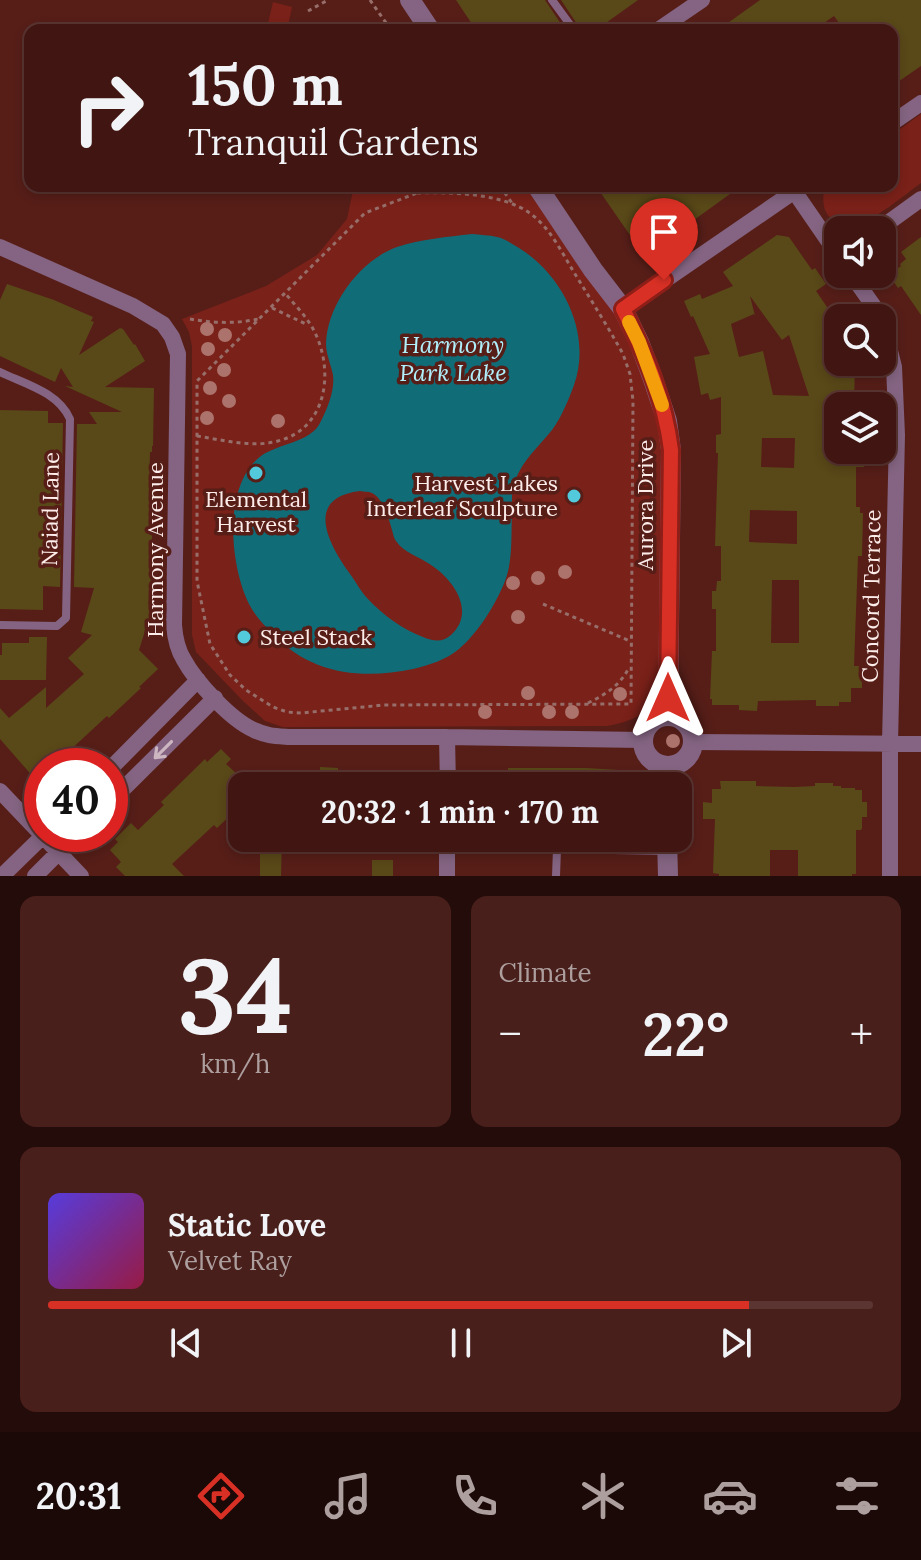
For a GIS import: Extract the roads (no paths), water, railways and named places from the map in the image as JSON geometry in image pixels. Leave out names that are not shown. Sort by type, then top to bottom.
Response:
[{"type":"street","points":[[410,0],[426,24]]},
{"type":"street","points":[[667,24],[702,0]]},
{"type":"street","points":[[898,119],[921,103]]},
{"type":"street","name":"Aurora Drive","points":[[541,192],[623,309],[639,342],[667,421],[671,450],[668,716]]},
{"type":"street","points":[[623,309],[794,192]]},
{"type":"street","points":[[800,192],[824,232]]},
{"type":"street","points":[[896,217],[921,199]]},
{"type":"street","name":"Harmony Avenue","points":[[0,247],[133,306],[163,324],[172,337],[178,354],[176,642],[183,660],[198,680],[240,722],[269,735],[643,740]]},
{"type":"street","name":"Concord Terrace","points":[[890,876],[897,435],[894,376]]},
{"type":"street","points":[[128,751],[198,680]]},
{"type":"street","points":[[128,784],[215,698]]},
{"type":"street","points":[[663,772],[649,758],[643,740],[651,723],[668,716],[687,724],[693,742],[685,760],[670,772]]},
{"type":"street","points":[[447,737],[448,772]]},
{"type":"street","points":[[693,742],[921,744]]},
{"type":"street","points":[[0,791],[24,815]]},
{"type":"street","points":[[2,876],[27,852]]},
{"type":"street","points":[[447,852],[447,876]]},
{"type":"street","points":[[668,852],[668,876]]},
{"type":"street","points":[[35,876],[58,853],[81,876]]},
{"type":"lane","points":[[552,0],[570,24]]},
{"type":"lane","name":"Naiad Lane","points":[[0,372],[55,398],[70,419],[66,618],[57,626],[0,625]]},
{"type":"lane","points":[[556,876],[557,852]]},
{"type":"water","name":"Harmony Park Lake","points":[[472,234],[506,240],[546,270],[569,305],[579,344],[579,365],[564,408],[555,425],[526,460],[515,481],[508,573],[480,627],[449,656],[413,669],[375,674],[320,666],[288,647],[263,624],[249,604],[242,588],[234,548],[235,506],[240,486],[261,456],[302,439],[320,423],[333,387],[326,348],[328,329],[339,300],[359,273],[383,253],[397,247]],"holes":[[[362,491],[372,493],[379,499],[399,545],[439,571],[454,588],[462,607],[462,616],[448,638],[430,640],[393,621],[365,596],[342,562],[329,537],[326,513],[331,503],[342,495]]]},
{"type":"place","name":"Elemental Harvest","points":[[256,473]]},
{"type":"place","name":"Harvest Lakes Interleaf Sculpture","points":[[574,496]]},
{"type":"place","name":"Steel Stack","points":[[244,637]]}]
